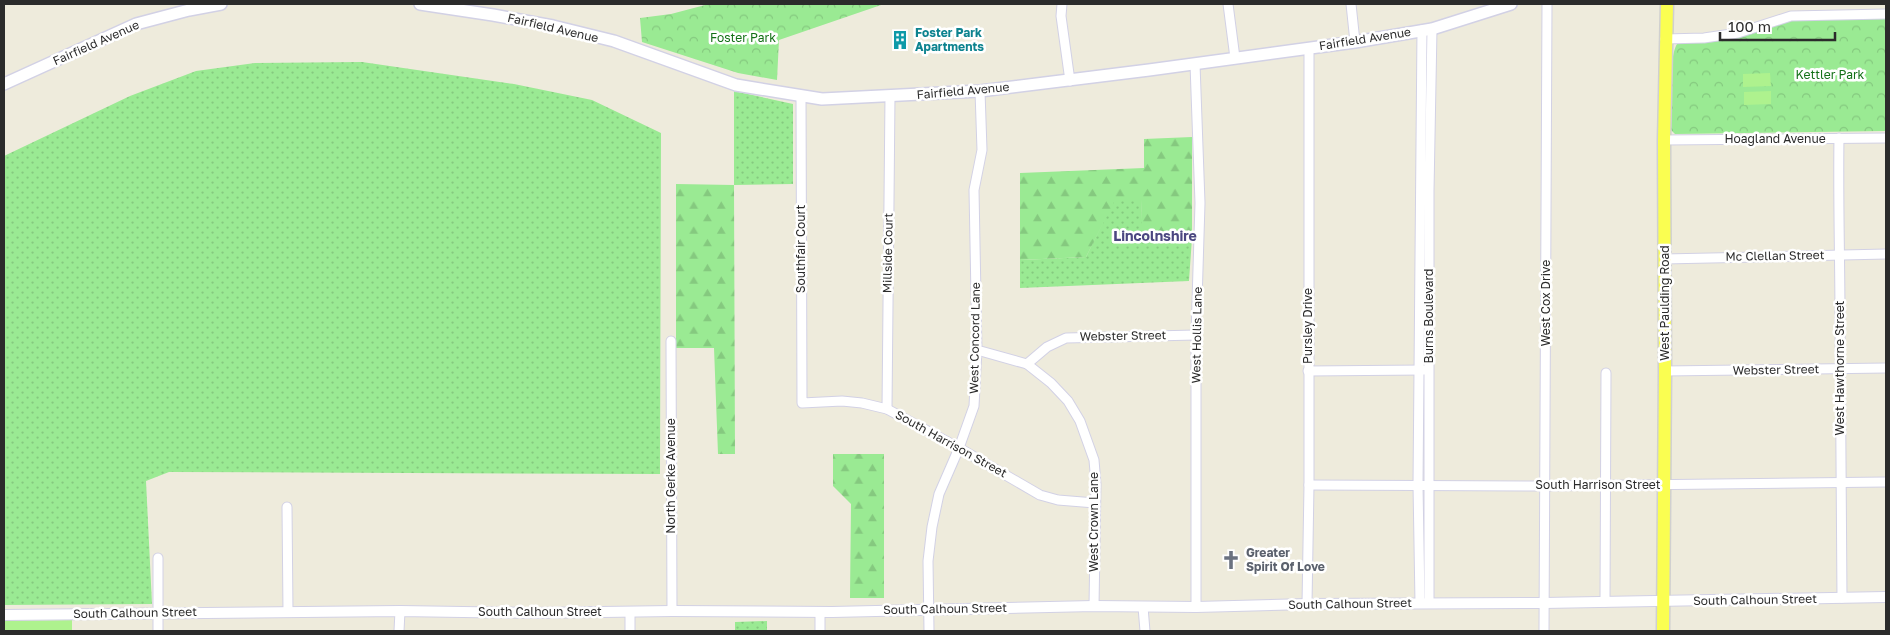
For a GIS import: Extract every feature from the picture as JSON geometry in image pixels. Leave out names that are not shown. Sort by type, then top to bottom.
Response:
[{"type":"main road","name":"Fairfield Avenue","points":[[4,84],[136,24],[221,4]]},
{"type":"main road","name":"Fairfield Avenue","points":[[420,4],[553,26],[614,41],[736,85],[822,98],[980,91],[1195,64],[1355,42],[1427,29],[1511,4]]},
{"type":"main road","name":"West Paulding Road","points":[[1663,631],[1664,140],[1667,4]]},
{"type":"street","points":[[1062,4],[1061,16],[1070,80]]},
{"type":"street","points":[[1228,4],[1236,58]]},
{"type":"street","points":[[1351,4],[1355,42]]},
{"type":"street","name":"West Cox Drive","points":[[1544,631],[1547,4]]},
{"type":"street","points":[[1665,39],[1704,38],[1738,33],[1791,16],[1886,14]]},
{"type":"street","name":"Burns Boulevard","points":[[1424,603],[1428,484],[1420,191],[1427,29]]},
{"type":"street","name":"Pursley Drive","points":[[1307,604],[1309,485],[1309,48]]},
{"type":"street","name":"West Hollis Lane","points":[[1195,64],[1200,203],[1196,335],[1196,607]]},
{"type":"street","name":"West Concord Lane","points":[[929,631],[928,560],[932,527],[939,494],[959,448],[974,406],[976,350],[974,190],[982,150],[980,91]]},
{"type":"street","name":"Southfair Court","points":[[801,96],[802,402]]},
{"type":"street","name":"Millside Court","points":[[886,409],[890,96]]},
{"type":"street","name":"West Hawthorne Street","points":[[1839,138],[1838,255],[1841,369],[1842,598]]},
{"type":"street","name":"Hoagland Avenue","points":[[1664,140],[1886,138]]},
{"type":"street","name":"Mc Clellan Street","points":[[1664,258],[1886,254]]},
{"type":"street","name":"Webster Street","points":[[1027,364],[1047,347],[1066,338],[1196,335]]},
{"type":"street","name":"North Gerke Avenue","points":[[671,341],[672,611]]},
{"type":"street","name":"West Crown Lane","points":[[976,350],[1027,364],[1051,383],[1068,402],[1080,421],[1094,460],[1094,606]]},
{"type":"street","name":"Webster Street","points":[[1665,371],[1886,368]]},
{"type":"street","points":[[1308,371],[1425,370]]},
{"type":"street","name":"Burns Boulevard","points":[[1424,603],[1418,485],[1425,370]]},
{"type":"street","points":[[1605,602],[1606,373]]},
{"type":"street","name":"South Harrison Street","points":[[802,402],[842,401],[862,403],[886,409],[959,448],[1040,496],[1058,500],[1095,503]]},
{"type":"street","name":"South Harrison Street","points":[[1309,485],[1606,486],[1886,482]]},
{"type":"street","points":[[287,507],[288,611]]},
{"type":"street","points":[[158,558],[158,631]]},
{"type":"street","name":"South Calhoun Street","points":[[4,615],[288,611],[533,613],[672,611],[820,612],[1094,606],[1196,607],[1307,604],[1663,602],[1886,598]]},
{"type":"street","points":[[1143,607],[1145,631]]},
{"type":"street","points":[[399,631],[400,611]]},
{"type":"street","points":[[630,612],[630,631]]},
{"type":"street","points":[[820,612],[820,631]]},
{"type":"green space","name":"Foster Park","points":[[709,4],[884,4],[779,40],[777,80],[738,73],[642,42],[640,18],[671,14]]},
{"type":"green space","name":"Kettler Park","points":[[1886,19],[1886,131],[1675,134],[1671,130],[1671,73],[1674,51],[1677,44],[1722,40],[1760,31],[1792,20]]},
{"type":"green space","points":[[362,62],[514,84],[592,100],[661,133],[660,474],[169,472],[146,481],[152,604],[4,605],[4,156],[130,96],[196,71],[255,63]]},
{"type":"green space","points":[[1770,73],[1771,86],[1743,87],[1743,74]]},
{"type":"green space","points":[[734,91],[793,104],[793,184],[734,185]]},
{"type":"green space","points":[[1771,91],[1771,104],[1744,105],[1744,92]]},
{"type":"green space","points":[[1192,137],[1192,238],[1142,240],[1141,200],[1115,200],[1086,257],[1020,260],[1020,173],[1144,168],[1144,139]]},
{"type":"green space","points":[[676,184],[734,185],[735,454],[718,454],[714,348],[676,348]]},
{"type":"green space","points":[[1114,200],[1141,200],[1143,240],[1192,238],[1189,281],[1020,288],[1020,260],[1086,257]]},
{"type":"green space","points":[[833,454],[884,454],[884,598],[850,598],[851,504],[833,486]]},
{"type":"green space","points":[[72,620],[72,631],[4,631],[4,621]]},
{"type":"green space","points":[[767,621],[767,631],[735,631],[735,622]]},
{"type":"place","name":"Foster Park Apartments","points":[[900,40]]},
{"type":"place","name":"Greater Spirit Of Love","points":[[1231,560]]},
{"type":"district","name":"Lincolnshire","points":[[1155,236]]}]
